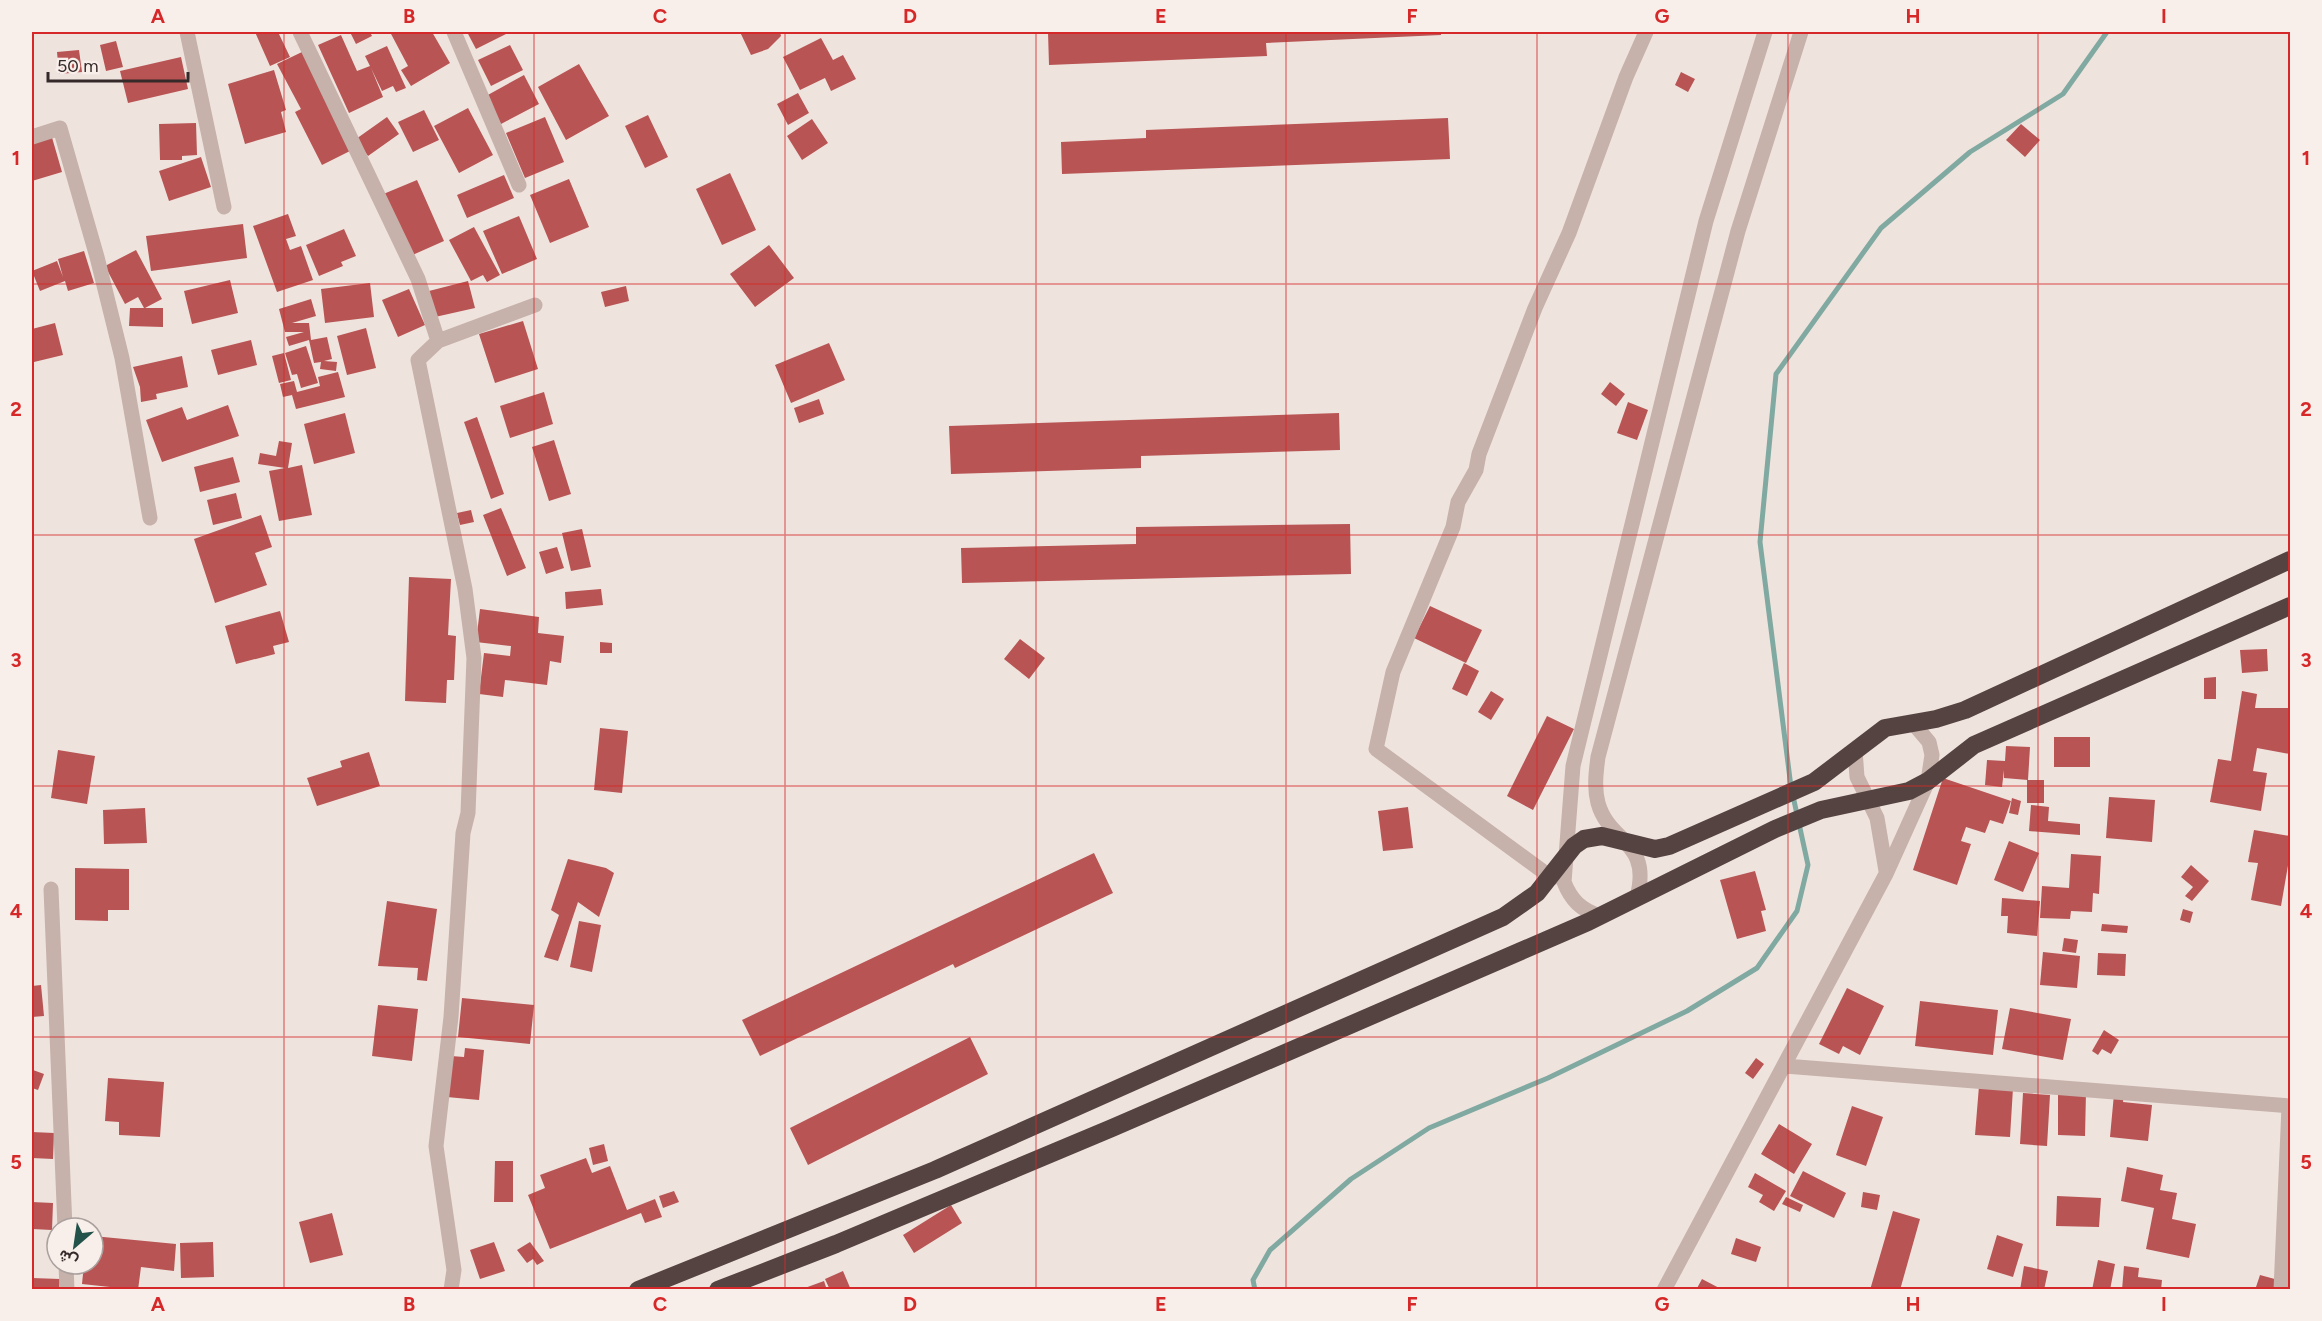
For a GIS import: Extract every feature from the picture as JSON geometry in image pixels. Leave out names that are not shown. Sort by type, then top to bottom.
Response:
[{"type":"highway","points":[[638,1290],[934,1170],[1473,930],[1521,906],[1552,878],[1574,846],[1584,839],[1602,836],[1626,840],[1639,847],[1655,849],[1669,846],[1814,782],[1885,728],[1936,719],[1965,710],[2290,560]]},
{"type":"highway","points":[[718,1290],[836,1244],[1101,1132],[1600,916],[1775,829],[1821,810],[1898,795],[1928,781],[1974,744],[2290,606]]},
{"type":"street","points":[[187,32],[224,207]]},
{"type":"street","points":[[300,32],[418,279],[438,341]]},
{"type":"street","points":[[454,32],[519,185]]},
{"type":"street","points":[[1552,878],[1376,749],[1393,672],[1453,527],[1458,502],[1476,470],[1479,454],[1535,308],[1569,232],[1626,77],[1646,32]]},
{"type":"street","points":[[1600,916],[1581,908],[1568,892],[1563,872],[1573,766],[1706,221],[1765,32]]},
{"type":"street","points":[[1637,897],[1641,873],[1638,861],[1626,840],[1609,824],[1598,803],[1595,780],[1598,757],[1738,231],[1801,32]]},
{"type":"street","points":[[32,137],[60,128],[97,257],[122,358],[150,518]]},
{"type":"street","points":[[452,1290],[454,1270],[436,1146],[451,1017],[463,833],[468,813],[474,658],[465,589],[417,360],[438,341],[535,304]]},
{"type":"street","points":[[1664,1290],[1886,874],[1928,781],[1932,755],[1929,742],[1913,723]]},
{"type":"street","points":[[1855,750],[1857,777],[1882,837],[1886,874]]},
{"type":"street","points":[[51,889],[65,1216]]},
{"type":"street","points":[[1785,1066],[2290,1107],[2281,1290]]},
{"type":"building","points":[[255,32],[278,32],[290,57],[270,66]]},
{"type":"building","points":[[350,32],[370,32],[372,36],[356,44]]},
{"type":"building","points":[[390,32],[432,32],[450,63],[411,86],[401,70],[408,66]]},
{"type":"building","points":[[467,32],[510,32],[476,49]]},
{"type":"building","points":[[740,32],[780,32],[781,36],[768,49],[751,55]]},
{"type":"building","points":[[1048,32],[1441,32],[1441,35],[1266,43],[1267,56],[1049,65]]},
{"type":"building","points":[[341,35],[357,71],[370,66],[365,56],[387,46],[406,88],[396,92],[393,86],[382,91],[371,68],[383,97],[349,113],[318,45]]},
{"type":"building","points":[[821,38],[833,60],[843,55],[856,79],[831,91],[825,78],[800,90],[783,57]]},
{"type":"building","points":[[116,41],[123,67],[106,71],[100,45]]},
{"type":"building","points":[[510,45],[523,70],[491,86],[478,60]]},
{"type":"building","points":[[79,50],[82,72],[59,74],[57,52]]},
{"type":"building","points":[[302,52],[352,150],[322,165],[295,112],[301,109],[277,64]]},
{"type":"building","points":[[181,57],[188,89],[128,103],[120,71]]},
{"type":"building","points":[[579,64],[609,116],[566,140],[538,87]]},
{"type":"building","points":[[274,70],[286,110],[281,112],[286,132],[245,144],[228,84]]},
{"type":"building","points":[[1681,72],[1695,79],[1688,92],[1675,85]]},
{"type":"building","points":[[524,75],[539,104],[501,124],[486,96]]},
{"type":"building","points":[[798,93],[809,113],[788,125],[777,104]]},
{"type":"building","points":[[468,108],[493,155],[459,173],[434,126]]},
{"type":"building","points":[[424,110],[439,140],[413,152],[398,122]]},
{"type":"building","points":[[648,115],[668,157],[645,168],[625,126]]},
{"type":"building","points":[[387,117],[399,134],[368,156],[356,139]]},
{"type":"building","points":[[545,117],[564,162],[525,178],[506,133]]},
{"type":"building","points":[[1448,118],[1450,159],[1062,174],[1061,142],[1146,138],[1146,130]]},
{"type":"building","points":[[812,119],[828,143],[802,160],[787,136]]},
{"type":"building","points":[[196,123],[197,155],[182,156],[182,160],[160,160],[159,124]]},
{"type":"building","points":[[2021,124],[2040,140],[2025,157],[2006,140]]},
{"type":"building","points":[[51,134],[62,172],[32,181],[32,140]]},
{"type":"building","points":[[201,157],[211,187],[169,201],[159,171]]},
{"type":"building","points":[[730,173],[756,230],[722,245],[696,189]]},
{"type":"building","points":[[504,175],[514,198],[467,218],[457,195]]},
{"type":"building","points":[[569,179],[589,227],[550,243],[530,195]]},
{"type":"building","points":[[417,180],[444,241],[408,257],[381,195]]},
{"type":"building","points":[[288,214],[296,236],[286,239],[290,250],[301,246],[313,280],[277,292],[253,226]]},
{"type":"building","points":[[519,216],[537,259],[502,274],[483,231]]},
{"type":"building","points":[[243,224],[247,258],[151,271],[146,236]]},
{"type":"building","points":[[474,227],[500,275],[487,282],[483,275],[471,281],[449,240]]},
{"type":"building","points":[[344,229],[356,256],[341,262],[343,266],[319,276],[306,245]]},
{"type":"building","points":[[769,245],[794,278],[755,307],[730,274]]},
{"type":"building","points":[[136,250],[162,299],[145,308],[163,308],[163,327],[129,326],[130,308],[144,308],[138,297],[125,304],[105,266]]},
{"type":"building","points":[[84,251],[94,283],[68,291],[65,281],[40,291],[32,271],[57,261],[63,277],[58,259]]},
{"type":"building","points":[[230,280],[238,313],[192,324],[184,291]]},
{"type":"building","points":[[468,281],[475,308],[435,317],[429,291]]},
{"type":"building","points":[[370,283],[374,317],[325,323],[321,289]]},
{"type":"building","points":[[626,286],[629,301],[605,307],[601,292]]},
{"type":"building","points":[[409,289],[425,325],[398,337],[382,300]]},
{"type":"building","points":[[311,299],[316,316],[292,323],[309,323],[311,340],[327,337],[332,359],[324,361],[337,362],[336,371],[320,369],[321,362],[314,363],[309,340],[289,346],[286,337],[304,332],[285,332],[279,309]]},
{"type":"building","points":[[523,321],[538,369],[495,383],[479,334]]},
{"type":"building","points":[[55,323],[63,355],[34,362],[32,329]]},
{"type":"building","points":[[366,328],[376,368],[347,375],[337,336]]},
{"type":"building","points":[[251,340],[257,365],[218,375],[211,350]]},
{"type":"building","points":[[829,343],[845,380],[791,403],[775,365]]},
{"type":"building","points":[[306,346],[318,383],[301,388],[297,374],[292,375],[285,353]]},
{"type":"building","points":[[284,353],[291,380],[279,383],[272,356]]},
{"type":"building","points":[[182,356],[188,387],[156,394],[157,399],[141,402],[140,387],[133,367]]},
{"type":"building","points":[[338,372],[345,397],[296,409],[292,395],[283,397],[280,384],[294,381],[297,392],[320,386],[318,377]]},
{"type":"building","points":[[1610,382],[1625,394],[1616,406],[1601,394]]},
{"type":"building","points":[[544,392],[553,424],[510,438],[500,406]]},
{"type":"building","points":[[819,399],[824,414],[799,423],[794,408]]},
{"type":"building","points":[[1628,402],[1648,410],[1637,440],[1617,433]]},
{"type":"building","points":[[228,405],[239,436],[162,462],[146,420],[182,407],[187,420]]},
{"type":"building","points":[[345,413],[355,453],[314,464],[304,424]]},
{"type":"building","points":[[1339,413],[1340,450],[1141,456],[1141,468],[951,474],[949,426]]},
{"type":"building","points":[[477,417],[504,494],[491,499],[464,422]]},
{"type":"building","points":[[554,440],[571,494],[549,501],[532,447]]},
{"type":"building","points":[[279,441],[292,443],[288,468],[302,465],[312,515],[279,521],[269,471],[285,468],[258,464],[260,453],[276,456]]},
{"type":"building","points":[[233,457],[240,482],[200,492],[194,467]]},
{"type":"building","points":[[236,493],[242,518],[213,525],[207,500]]},
{"type":"building","points":[[501,508],[526,568],[507,576],[483,515]]},
{"type":"building","points":[[471,510],[474,522],[460,525],[457,513]]},
{"type":"building","points":[[261,515],[272,547],[255,553],[267,585],[215,603],[194,539]]},
{"type":"building","points":[[1350,524],[1351,574],[962,583],[961,548],[1136,544],[1136,527]]},
{"type":"building","points":[[582,529],[591,567],[571,571],[562,533]]},
{"type":"building","points":[[557,547],[564,568],[546,574],[539,552]]},
{"type":"building","points":[[409,577],[451,579],[448,635],[456,636],[454,680],[447,680],[446,703],[405,701]]},
{"type":"building","points":[[601,589],[603,605],[566,609],[565,592]]},
{"type":"building","points":[[1430,606],[1482,630],[1466,663],[1414,638]]},
{"type":"building","points":[[480,609],[539,617],[538,633],[564,636],[561,663],[550,661],[547,685],[505,680],[503,697],[479,694],[484,653],[510,656],[511,646],[476,642]]},
{"type":"building","points":[[280,611],[289,642],[273,646],[275,654],[236,664],[225,626]]},
{"type":"building","points":[[1020,639],[1045,658],[1029,679],[1004,659]]},
{"type":"building","points":[[600,642],[612,643],[612,653],[600,653]]},
{"type":"building","points":[[2267,649],[2268,671],[2242,673],[2240,650]]},
{"type":"building","points":[[1464,663],[1479,671],[1467,696],[1452,689]]},
{"type":"building","points":[[2216,677],[2216,699],[2204,699],[2204,678]]},
{"type":"building","points":[[1491,691],[1504,699],[1491,720],[1478,712]]},
{"type":"building","points":[[2242,691],[2257,694],[2255,708],[2290,708],[2290,754],[2257,748],[2253,771],[2267,773],[2261,811],[2210,802],[2218,759],[2231,761]]},
{"type":"building","points":[[1547,716],[1574,729],[1533,810],[1507,796]]},
{"type":"building","points":[[600,728],[628,731],[622,793],[594,790]]},
{"type":"building","points":[[2054,737],[2090,737],[2090,767],[2054,767]]},
{"type":"building","points":[[2006,746],[2030,747],[2028,780],[2004,778],[2004,770],[2002,787],[1985,785],[1987,760],[2005,761]]},
{"type":"building","points":[[58,750],[95,756],[87,804],[51,798]]},
{"type":"building","points":[[369,752],[380,786],[317,806],[307,778],[342,767],[340,761]]},
{"type":"building","points":[[1943,778],[2011,801],[2003,824],[1990,820],[1985,833],[1966,827],[1961,841],[1971,844],[1957,885],[1913,870]]},
{"type":"building","points":[[2027,780],[2044,780],[2044,803],[2027,803]]},
{"type":"building","points":[[2109,797],[2155,800],[2152,842],[2106,838]]},
{"type":"building","points":[[2012,798],[2021,801],[2018,815],[2009,813]]},
{"type":"building","points":[[2031,805],[2049,807],[2048,821],[2080,824],[2080,835],[2029,831]]},
{"type":"building","points":[[1408,807],[1413,848],[1383,851],[1378,811]]},
{"type":"building","points":[[145,808],[147,843],[104,844],[103,810]]},
{"type":"building","points":[[2254,830],[2290,836],[2290,854],[2281,906],[2251,900],[2258,863],[2248,862]]},
{"type":"building","points":[[2009,841],[2039,853],[2023,892],[1994,880]]},
{"type":"building","points":[[1094,853],[1113,893],[955,968],[953,964],[760,1056],[742,1020]]},
{"type":"building","points":[[2071,854],[2101,856],[2099,894],[2093,893],[2092,912],[2071,911],[2070,919],[2040,918],[2042,886],[2069,888]]},
{"type":"building","points":[[568,859],[606,868],[614,873],[599,917],[578,902],[558,961],[544,957],[559,915],[551,910]]},
{"type":"building","points":[[2191,865],[2209,881],[2192,901],[2185,896],[2193,887],[2181,877]]},
{"type":"building","points":[[75,868],[129,869],[129,910],[108,910],[108,921],[75,920]]},
{"type":"building","points":[[1755,871],[1766,910],[1761,911],[1766,931],[1737,939],[1720,880]]},
{"type":"building","points":[[2002,898],[2040,901],[2037,936],[2007,933],[2008,916],[2001,916]]},
{"type":"building","points":[[387,901],[437,909],[427,981],[417,980],[418,968],[378,966]]},
{"type":"building","points":[[2183,909],[2193,912],[2190,923],[2180,920]]},
{"type":"building","points":[[579,921],[601,925],[592,972],[570,967]]},
{"type":"building","points":[[2102,924],[2128,926],[2127,933],[2101,931]]},
{"type":"building","points":[[2064,938],[2078,940],[2076,953],[2062,951]]},
{"type":"building","points":[[2043,952],[2080,956],[2077,988],[2040,985]]},
{"type":"building","points":[[2098,953],[2126,954],[2125,976],[2097,975]]},
{"type":"building","points":[[41,985],[44,1016],[32,1017],[32,986]]},
{"type":"building","points":[[1847,988],[1884,1006],[1860,1055],[1843,1046],[1839,1054],[1819,1044]]},
{"type":"building","points":[[462,998],[534,1005],[530,1044],[458,1037]]},
{"type":"building","points":[[1920,1001],[1998,1010],[1993,1055],[1915,1046]]},
{"type":"building","points":[[378,1005],[418,1009],[412,1061],[372,1056]]},
{"type":"building","points":[[2010,1008],[2071,1019],[2063,1060],[2002,1049]]},
{"type":"building","points":[[2104,1030],[2119,1040],[2111,1054],[2102,1049],[2098,1055],[2092,1051]]},
{"type":"building","points":[[970,1037],[988,1074],[808,1165],[790,1128]]},
{"type":"building","points":[[465,1048],[484,1050],[479,1100],[447,1097],[451,1056],[464,1057]]},
{"type":"building","points":[[1756,1058],[1764,1064],[1753,1079],[1745,1073]]},
{"type":"building","points":[[33,1070],[44,1074],[38,1090],[32,1088]]},
{"type":"building","points":[[108,1078],[164,1082],[160,1137],[119,1135],[119,1122],[105,1121]]},
{"type":"building","points":[[1979,1086],[2013,1088],[2010,1137],[1975,1135]]},
{"type":"building","points":[[2058,1092],[2086,1092],[2085,1136],[2058,1135]]},
{"type":"building","points":[[2023,1093],[2050,1095],[2047,1146],[2020,1144]]},
{"type":"building","points":[[2114,1094],[2124,1095],[2123,1102],[2152,1105],[2148,1141],[2110,1137]]},
{"type":"building","points":[[1852,1106],[1883,1117],[1866,1166],[1836,1155]]},
{"type":"building","points":[[1779,1124],[1812,1144],[1794,1174],[1761,1154]]},
{"type":"building","points":[[32,1132],[54,1133],[53,1159],[32,1158]]},
{"type":"building","points":[[604,1144],[608,1161],[593,1165],[589,1148]]},
{"type":"building","points":[[586,1158],[592,1173],[610,1166],[627,1210],[655,1199],[662,1217],[645,1223],[641,1213],[550,1249],[528,1195],[545,1188],[540,1175]]},
{"type":"building","points":[[495,1161],[513,1161],[513,1202],[494,1202]]},
{"type":"building","points":[[2127,1167],[2163,1175],[2160,1190],[2177,1193],[2172,1219],[2196,1224],[2189,1258],[2146,1249],[2154,1208],[2121,1201]]},
{"type":"building","points":[[1803,1171],[1846,1193],[1834,1218],[1790,1196]]},
{"type":"building","points":[[1755,1173],[1786,1191],[1774,1211],[1759,1202],[1763,1195],[1748,1187]]},
{"type":"building","points":[[674,1191],[679,1202],[663,1208],[659,1196]]},
{"type":"building","points":[[1863,1192],[1880,1195],[1877,1210],[1861,1207]]},
{"type":"building","points":[[2057,1196],[2101,1198],[2099,1227],[2056,1226]]},
{"type":"building","points":[[1786,1197],[1803,1205],[1800,1212],[1782,1204]]},
{"type":"building","points":[[32,1202],[53,1203],[53,1216],[45,1216],[45,1230],[32,1229]]},
{"type":"building","points":[[951,1205],[962,1223],[914,1253],[903,1235]]},
{"type":"building","points":[[1893,1211],[1920,1219],[1900,1290],[1870,1290]]},
{"type":"building","points":[[332,1213],[343,1255],[310,1263],[299,1222]]},
{"type":"building","points":[[1997,1235],[2023,1244],[2013,1277],[1987,1269]]},
{"type":"building","points":[[105,1237],[176,1244],[174,1271],[141,1267],[138,1290],[82,1284],[83,1276],[105,1276]]},
{"type":"building","points":[[1736,1238],[1761,1247],[1756,1262],[1731,1254]]},
{"type":"building","points":[[213,1242],[214,1277],[181,1278],[180,1243]]},
{"type":"building","points":[[494,1242],[505,1271],[480,1279],[470,1250]]},
{"type":"building","points":[[530,1242],[544,1261],[537,1265],[533,1259],[527,1263],[517,1250]]},
{"type":"building","points":[[2098,1260],[2115,1264],[2110,1290],[2092,1290]]},
{"type":"building","points":[[2024,1266],[2048,1271],[2044,1290],[2020,1290]]},
{"type":"building","points":[[2124,1266],[2139,1268],[2138,1277],[2162,1280],[2161,1290],[2122,1290]]},
{"type":"building","points":[[843,1271],[851,1290],[830,1290],[825,1279]]},
{"type":"building","points":[[2260,1275],[2282,1281],[2279,1290],[2255,1290]]},
{"type":"building","points":[[32,1278],[60,1279],[59,1290],[32,1290]]},
{"type":"building","points":[[1702,1279],[1723,1290],[1696,1290]]},
{"type":"building","points":[[824,1281],[827,1290],[802,1290],[802,1289]]},
{"type":"waterway","points":[[1791,787],[1760,542],[1776,374],[1881,228],[1970,152],[2063,94],[2107,32]]},
{"type":"waterway","points":[[1255,1290],[1253,1280],[1270,1250],[1351,1179],[1429,1128],[1548,1078],[1687,1011],[1757,968],[1797,911],[1808,865],[1793,796]]}]
